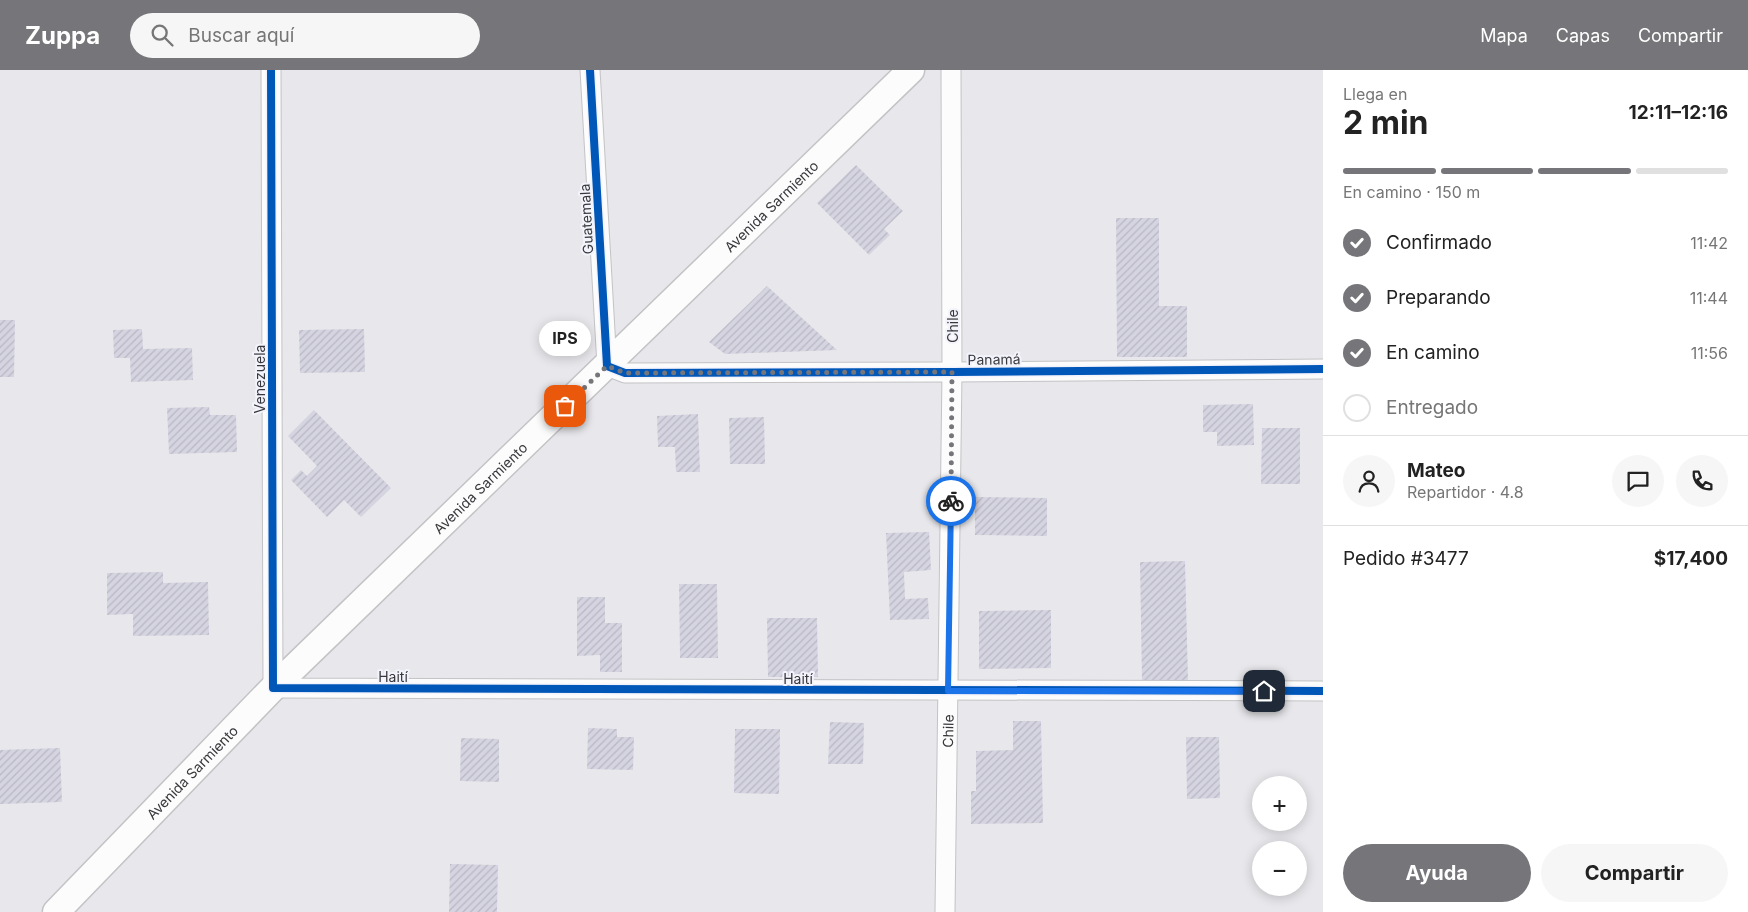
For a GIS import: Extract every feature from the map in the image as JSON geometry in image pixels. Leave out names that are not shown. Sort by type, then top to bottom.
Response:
[{"type":"main road","name":"Avenida Sarmiento","points":[[56,912],[273,688],[911,70]]},
{"type":"street","name":"Venezuela","points":[[271,70],[273,688]]},
{"type":"street","name":"Guatemala","points":[[590,70],[607,366]]},
{"type":"street","name":"Chile","points":[[945,912],[952,372],[951,70]]},
{"type":"street","name":"Panamá","points":[[607,366],[625,373],[1323,368]]},
{"type":"street","name":"Haití","points":[[273,688],[1323,692]]},
{"type":"building","points":[[856,165],[903,211],[884,229],[890,235],[869,255],[817,203]]},
{"type":"building","points":[[1116,218],[1159,218],[1159,306],[1187,306],[1187,357],[1117,357]]},
{"type":"building","points":[[767,286],[837,350],[725,354],[709,342]]},
{"type":"building","points":[[0,320],[15,320],[14,377],[0,377]]},
{"type":"building","points":[[142,329],[143,349],[192,348],[193,380],[131,382],[130,358],[114,358],[113,330]]},
{"type":"building","points":[[364,329],[365,372],[300,373],[299,330]]},
{"type":"building","points":[[1253,404],[1254,445],[1217,446],[1217,432],[1203,432],[1203,405]]},
{"type":"building","points":[[209,407],[210,415],[236,415],[237,452],[169,454],[167,408]]},
{"type":"building","points":[[314,410],[391,488],[361,517],[344,500],[327,517],[291,480],[301,470],[307,476],[317,466],[288,436]]},
{"type":"building","points":[[698,414],[700,472],[676,472],[675,447],[658,447],[657,416]]},
{"type":"building","points":[[764,417],[765,464],[730,464],[729,418]]},
{"type":"building","points":[[1262,428],[1300,428],[1300,484],[1261,484]]},
{"type":"building","points":[[975,497],[1047,498],[1047,536],[975,535]]},
{"type":"building","points":[[929,532],[931,570],[904,572],[905,599],[928,598],[929,619],[890,620],[886,533]]},
{"type":"building","points":[[1185,561],[1188,681],[1142,682],[1140,562]]},
{"type":"building","points":[[163,572],[163,583],[208,582],[209,635],[133,636],[133,614],[107,615],[107,573]]},
{"type":"building","points":[[679,584],[717,584],[718,658],[680,658]]},
{"type":"building","points":[[577,597],[605,597],[605,623],[622,623],[622,672],[600,672],[600,655],[577,656]]},
{"type":"building","points":[[1051,610],[1051,668],[979,669],[979,611]]},
{"type":"building","points":[[767,618],[817,618],[818,677],[768,677]]},
{"type":"building","points":[[1013,721],[1041,721],[1043,823],[971,824],[971,791],[976,791],[976,751],[1013,750]]},
{"type":"building","points":[[830,722],[864,723],[863,764],[828,764]]},
{"type":"building","points":[[588,728],[617,729],[617,737],[634,737],[633,770],[587,769]]},
{"type":"building","points":[[735,729],[780,729],[779,794],[734,793]]},
{"type":"building","points":[[1186,737],[1219,737],[1220,798],[1187,799]]},
{"type":"building","points":[[461,738],[499,739],[499,782],[460,781]]},
{"type":"building","points":[[60,748],[62,802],[0,804],[0,750]]},
{"type":"building","points":[[450,864],[498,865],[497,912],[449,912]]},
{"type":"cycle path","points":[[271,70],[273,688],[1323,691]]},
{"type":"cycle path","points":[[590,70],[607,366],[625,373],[1323,369]]},
{"type":"way so far","points":[[565,406],[607,366],[625,373],[952,372],[951,501]]},
{"type":"place","name":"IPS","points":[[565,406]]},
{"type":"route","points":[[951,501],[948,691],[1264,691]]}]
